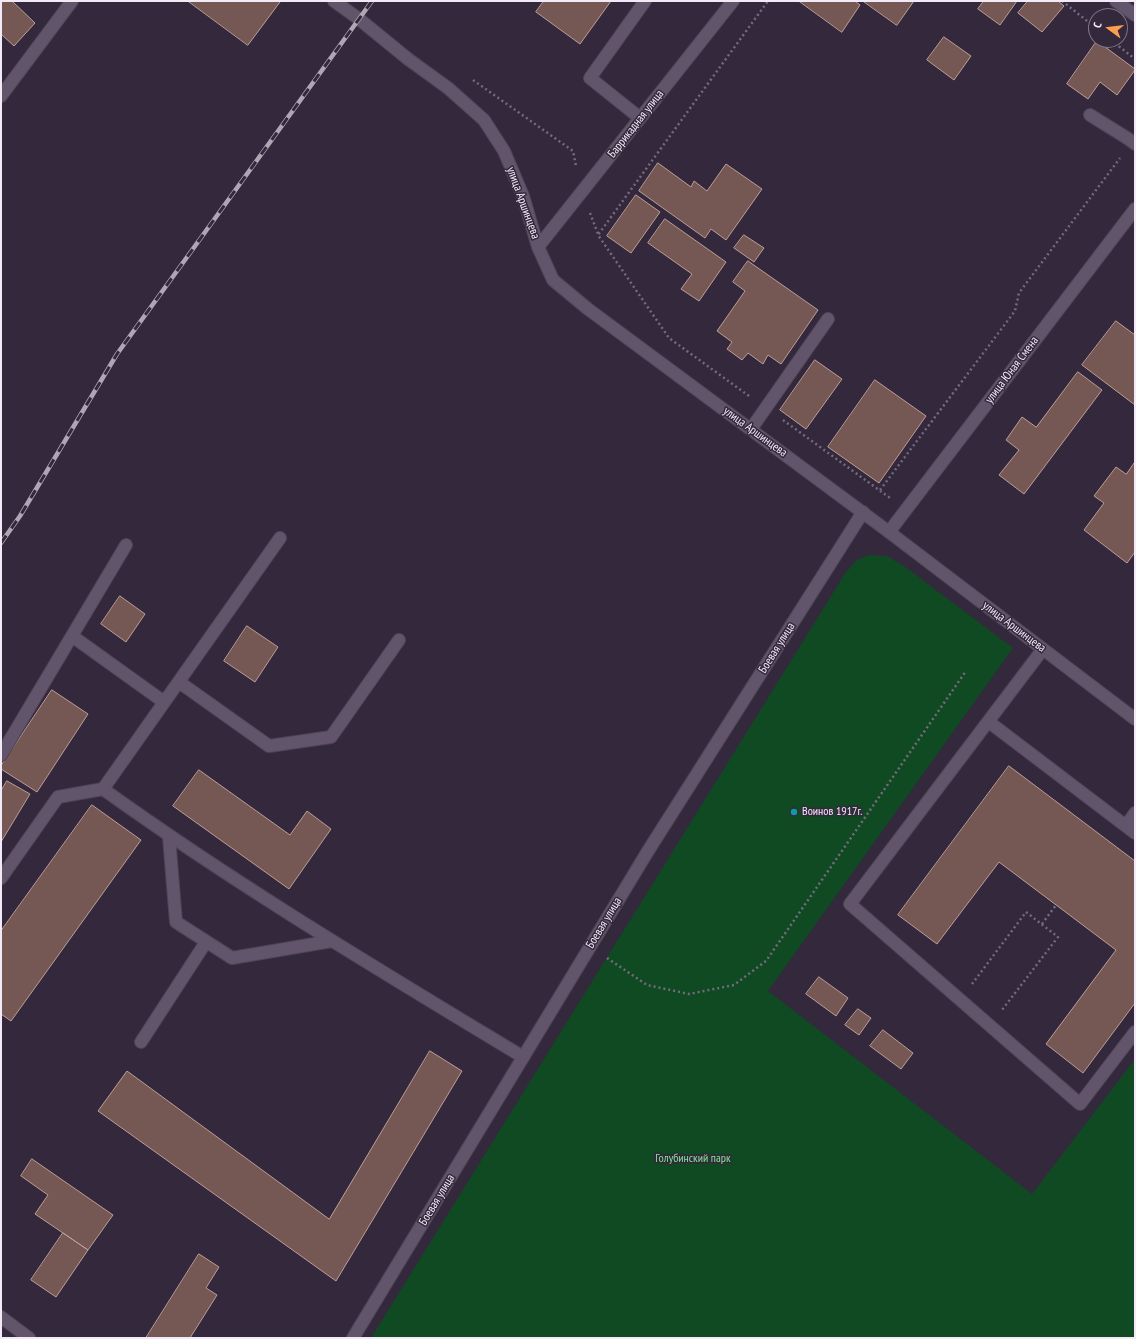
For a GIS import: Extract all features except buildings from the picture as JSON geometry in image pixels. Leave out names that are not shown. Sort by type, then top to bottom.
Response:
[{"type":"street","points":[[1,96],[72,1]]},
{"type":"street","name":"улица Аршинцева","points":[[334,1],[359,19],[408,59],[448,88],[484,120],[504,151],[523,196],[538,247],[553,280],[588,309],[863,512],[1135,719]]},
{"type":"street","points":[[640,118],[590,78],[645,1]]},
{"type":"street","name":"Баррикадная улица","points":[[538,247],[733,1]]},
{"type":"street","points":[[1116,1],[1135,15]]},
{"type":"street","points":[[1090,115],[1134,143]]},
{"type":"street","name":"улица Юная Смена","points":[[889,532],[1135,209]]},
{"type":"street","points":[[751,429],[828,319]]},
{"type":"street","name":"Боевая улица","points":[[353,1338],[648,851],[863,512]]},
{"type":"street","points":[[1,878],[58,797],[102,789],[280,538]]},
{"type":"street","points":[[1,755],[126,545]]},
{"type":"street","points":[[72,636],[164,702]]},
{"type":"street","points":[[179,682],[269,746],[331,737],[399,640]]},
{"type":"street","points":[[1044,649],[850,904],[1080,1104],[1135,1032]]},
{"type":"street","points":[[989,722],[1130,830],[1135,813]]},
{"type":"street","points":[[102,789],[169,837],[332,941],[523,1058]]},
{"type":"street","points":[[169,837],[176,922],[206,942],[232,958],[332,941]]},
{"type":"street","points":[[141,1042],[206,942]]},
{"type":"street","points":[[1,1317],[29,1338]]},
{"type":"path","points":[[598,235],[768,1]]},
{"type":"path","points":[[1062,1],[1088,22]]},
{"type":"path","points":[[1122,48],[1135,58]]},
{"type":"path","points":[[471,79],[573,151],[583,191],[598,235],[669,338],[906,510]]},
{"type":"path","points":[[880,490],[1015,311],[1019,293],[1134,143]]},
{"type":"path","points":[[591,946],[647,985],[689,994],[734,985],[766,960],[966,671]]},
{"type":"path","points":[[1042,924],[1056,905]]},
{"type":"path","points":[[960,1000],[1026,912],[1058,937],[990,1026]]},
{"type":"green space","name":"Голубинский парк","points":[[869,555],[887,556],[904,566],[1013,648],[768,991],[1032,1194],[1135,1059],[1135,1338],[371,1338],[846,572],[857,560]]},
{"type":"railway","points":[[1,543],[20,516],[117,354],[372,1]]},
{"type":"place","name":"Воинов 1917г.","points":[[794,812]]}]
